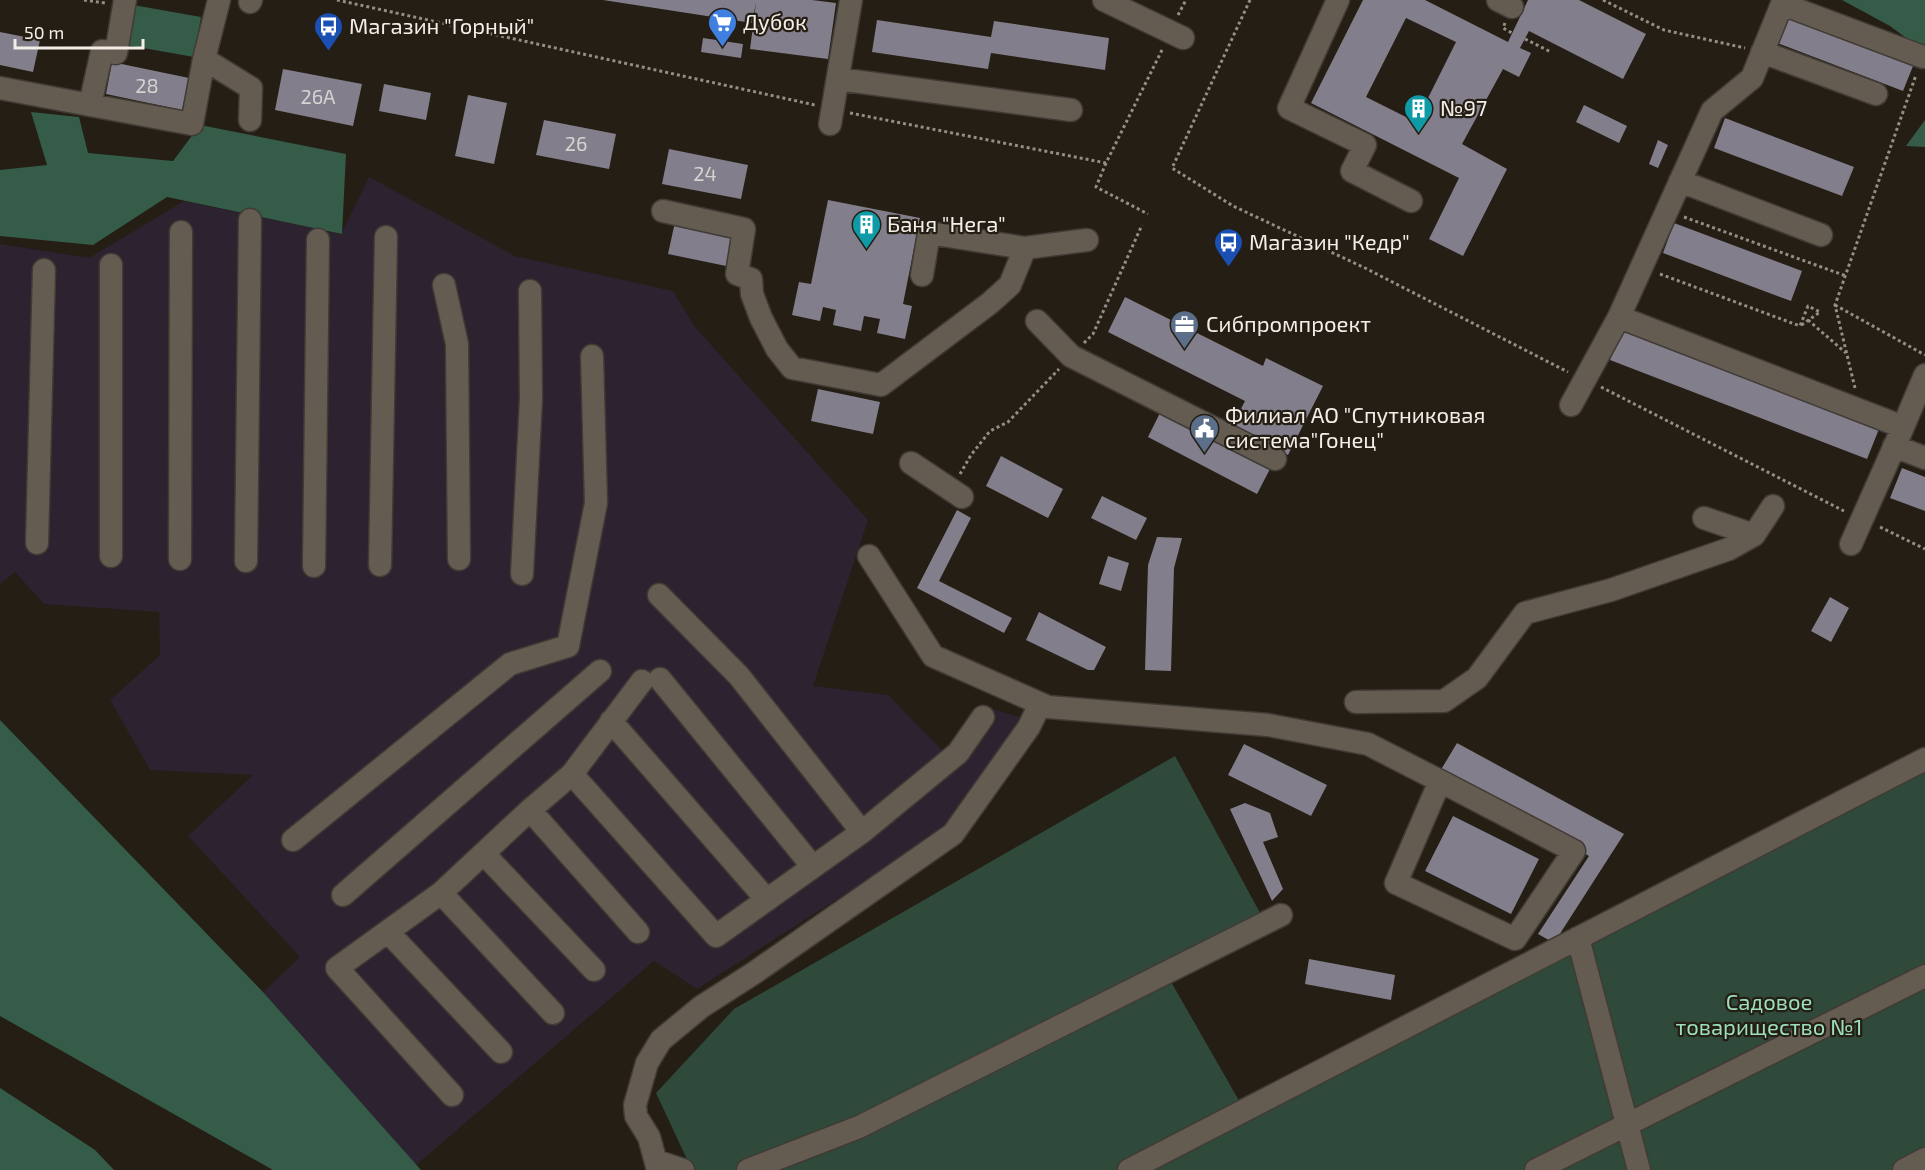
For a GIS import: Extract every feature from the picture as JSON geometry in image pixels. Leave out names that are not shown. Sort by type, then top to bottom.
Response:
[{"type":"street","points":[[0,88],[192,124],[204,59],[219,0]]},
{"type":"street","points":[[831,116],[851,0]]},
{"type":"street","points":[[1104,0],[1183,38]]},
{"type":"street","points":[[1338,0],[1289,108],[1365,146],[1352,171],[1411,201]]},
{"type":"street","points":[[90,105],[102,51],[116,53],[117,2]]},
{"type":"street","points":[[1571,405],[1619,317],[1712,111],[1752,78],[1782,4],[1923,57]]},
{"type":"street","points":[[1762,52],[1876,93]]},
{"type":"street","points":[[204,59],[250,88],[249,120]]},
{"type":"street","points":[[838,79],[1071,110]]},
{"type":"street","points":[[1680,181],[1821,236]]},
{"type":"street","points":[[663,211],[744,229],[737,274],[752,279],[752,294],[760,318],[777,350],[792,368],[881,385],[1004,291],[1010,285],[1025,248]]},
{"type":"street","points":[[246,561],[250,220]]},
{"type":"street","points":[[180,559],[181,232]]},
{"type":"street","points":[[922,275],[929,233],[1025,248],[1087,240]]},
{"type":"street","points":[[380,565],[386,237]]},
{"type":"street","points":[[314,566],[318,240]]},
{"type":"street","points":[[111,265],[111,556]]},
{"type":"street","points":[[37,543],[44,270]]},
{"type":"street","points":[[444,285],[457,344],[459,559]]},
{"type":"street","points":[[522,574],[531,399],[530,291]]},
{"type":"street","points":[[1619,317],[1861,410],[1925,458]]},
{"type":"street","points":[[1037,321],[1071,356],[1275,459]]},
{"type":"street","points":[[293,840],[510,664],[568,646],[596,503],[592,356]]},
{"type":"street","points":[[1851,544],[1925,375]]},
{"type":"street","points":[[911,463],[962,497]]},
{"type":"street","points":[[1356,702],[1444,701],[1477,678],[1525,613],[1611,590],[1729,549],[1754,535],[1773,506]]},
{"type":"street","points":[[1704,518],[1754,535]]},
{"type":"street","points":[[869,556],[933,656],[1040,704],[1048,707],[1279,727],[1368,744],[1440,781],[1574,851],[1515,939],[1396,882],[1440,781]]},
{"type":"street","points":[[659,595],[739,676],[862,832]]},
{"type":"street","points":[[343,895],[600,670]]},
{"type":"street","points":[[452,1095],[337,968],[441,892],[572,774],[611,721],[651,680],[813,867]]},
{"type":"street","points":[[683,1170],[657,1165],[649,1137],[636,1116],[635,1105],[647,1063],[661,1040],[701,1008],[953,834],[1029,727],[1040,704]]},
{"type":"street","points":[[572,774],[716,936],[862,832],[958,753],[983,717]]},
{"type":"street","points":[[611,721],[767,900]]},
{"type":"street","points":[[1129,1170],[1925,759]]},
{"type":"street","points":[[530,810],[638,932]]},
{"type":"street","points":[[484,854],[594,970]]},
{"type":"street","points":[[441,892],[554,1013]]},
{"type":"street","points":[[748,1170],[859,1127],[1281,915]]},
{"type":"street","points":[[387,932],[501,1052]]},
{"type":"street","points":[[1578,939],[1639,1170]]},
{"type":"street","points":[[1536,1170],[1925,976]]},
{"type":"street","points":[[1904,1170],[1925,1159]]},
{"type":"path","points":[[84,0],[117,2]]},
{"type":"path","points":[[337,0],[831,116]]},
{"type":"path","points":[[1250,0],[1172,168],[1233,206],[1365,268],[1925,549]]},
{"type":"path","points":[[1603,0],[1664,30],[1762,52]]},
{"type":"path","points":[[1525,39],[1551,52]]},
{"type":"path","points":[[1861,410],[1835,305],[1923,57]]},
{"type":"path","points":[[1107,163],[1096,187],[1148,214]]},
{"type":"path","points":[[1667,210],[1846,276]]},
{"type":"path","points":[[962,497],[952,487],[971,455],[990,431],[1008,422],[1093,334],[1142,225]]},
{"type":"path","points":[[1641,267],[1800,326]]},
{"type":"path","points":[[1835,305],[1925,356]]},
{"type":"path","points":[[1808,306],[1820,312],[1808,320],[1800,326],[1808,306]]},
{"type":"path","points":[[1808,320],[1847,354]]},
{"type":"shaded area","points":[[369,177],[515,256],[673,291],[695,327],[868,520],[813,686],[888,695],[946,754],[984,707],[1027,719],[959,821],[697,989],[654,961],[416,1165],[263,992],[300,957],[188,836],[253,775],[150,770],[110,700],[160,655],[159,612],[44,604],[15,572],[0,584],[0,244],[89,258],[184,201],[341,234]]},
{"type":"green space","points":[[1842,0],[1925,0],[1925,52],[1890,26]]},
{"type":"green space","points":[[133,5],[201,17],[194,57],[126,45]]},
{"type":"green space","points":[[31,112],[79,117],[88,153],[173,161],[200,125],[346,154],[342,234],[167,197],[93,245],[0,236],[0,170],[47,165]]},
{"type":"green space","points":[[1925,120],[1925,147],[1906,146]]},
{"type":"green space","points":[[0,720],[263,992],[421,1170],[273,1170],[0,1016]]},
{"type":"green space","name":"Садовое товарищество №1","points":[[1175,756],[1265,922],[1166,973],[1245,1111],[1925,759],[1925,1170],[692,1170],[656,1093],[734,1009]]},
{"type":"green space","points":[[0,1088],[95,1150],[114,1170],[0,1170]]},
{"type":"building","points":[[603,0],[812,0],[836,3],[828,59],[750,49],[756,3],[752,23]]},
{"type":"building","name":"№97","points":[[1363,0],[1425,0],[1508,42],[1528,0],[1579,0],[1646,34],[1623,79],[1529,31],[1520,48],[1531,53],[1519,77],[1503,69],[1462,144],[1507,169],[1463,256],[1429,239],[1459,178],[1311,103]],"holes":[[[1406,18],[1456,42],[1416,122],[1366,97]]]},
{"type":"building","points":[[1786,13],[1915,61],[1903,91],[1775,42]]},
{"type":"building","points":[[877,20],[991,37],[994,21],[1109,38],[1105,70],[991,53],[988,69],[872,52]]},
{"type":"building","points":[[0,32],[40,40],[33,72],[0,65]]},
{"type":"building","name":"Дубок","points":[[703,38],[743,44],[741,58],[701,52]]},
{"type":"building","points":[[112,62],[189,78],[182,110],[106,94]]},
{"type":"building","points":[[283,69],[362,84],[353,126],[275,110]]},
{"type":"building","points":[[384,84],[431,93],[426,120],[379,111]]},
{"type":"building","points":[[468,95],[507,103],[494,164],[455,156]]},
{"type":"building","points":[[1584,105],[1627,126],[1619,143],[1576,122]]},
{"type":"building","points":[[1725,118],[1854,167],[1842,196],[1714,148]]},
{"type":"building","points":[[544,120],[616,134],[609,169],[536,155]]},
{"type":"building","points":[[1658,140],[1668,145],[1658,168],[1649,164]]},
{"type":"building","points":[[669,149],[748,165],[741,199],[662,184]]},
{"type":"building","name":"Баня \"Нега\"","points":[[828,200],[920,218],[903,304],[912,306],[905,339],[877,333],[880,319],[864,316],[861,331],[833,325],[836,310],[823,307],[820,321],[792,315],[799,282],[811,284]]},
{"type":"building","points":[[675,222],[738,235],[731,267],[668,254]]},
{"type":"building","points":[[1674,223],[1802,271],[1791,301],[1663,253]]},
{"type":"building","points":[[1125,297],[1263,366],[1266,358],[1323,386],[1288,455],[1232,426],[1245,401],[1108,332]]},
{"type":"building","points":[[1621,330],[1879,429],[1867,459],[1610,360]]},
{"type":"building","points":[[818,389],[880,402],[873,434],[811,421]]},
{"type":"building","points":[[1160,413],[1270,469],[1257,494],[1148,437]]},
{"type":"building","points":[[1001,456],[1063,489],[1048,518],[986,486]]},
{"type":"building","points":[[1902,468],[1925,477],[1925,511],[1890,498]]},
{"type":"building","points":[[1102,496],[1147,518],[1136,540],[1091,518]]},
{"type":"building","points":[[957,510],[971,518],[939,581],[1012,618],[1004,633],[917,588]]},
{"type":"building","points":[[1157,537],[1182,538],[1174,568],[1171,671],[1145,670],[1148,565]]},
{"type":"building","points":[[1108,556],[1129,563],[1121,591],[1099,584]]},
{"type":"building","points":[[1830,597],[1849,608],[1831,642],[1811,631]]},
{"type":"building","points":[[1039,612],[1106,647],[1094,670],[1088,670],[1026,640]]},
{"type":"building","points":[[1457,743],[1624,834],[1554,943],[1538,934],[1589,856],[1439,773]]},
{"type":"building","points":[[1244,744],[1327,785],[1311,816],[1228,775]]},
{"type":"building","points":[[1245,803],[1270,813],[1278,837],[1263,842],[1283,889],[1272,901],[1230,809]]},
{"type":"building","points":[[1453,816],[1539,859],[1511,914],[1425,871]]},
{"type":"building","points":[[1309,959],[1395,975],[1391,1000],[1305,984]]},
{"type":"place","name":"Дубок","points":[[722,48]]},
{"type":"place","name":"Магазин \"Горный\"","points":[[328,52]]},
{"type":"place","name":"№97","points":[[1419,134]]},
{"type":"place","name":"Баня \"Нега\"","points":[[866,250]]},
{"type":"place","name":"Магазин \"Кедр\"","points":[[1228,268]]},
{"type":"place","name":"Сибпромпроект","points":[[1185,350]]},
{"type":"place","name":"Филиал АО \"Спутниковая система\"Гонец\"","points":[[1204,454]]}]
